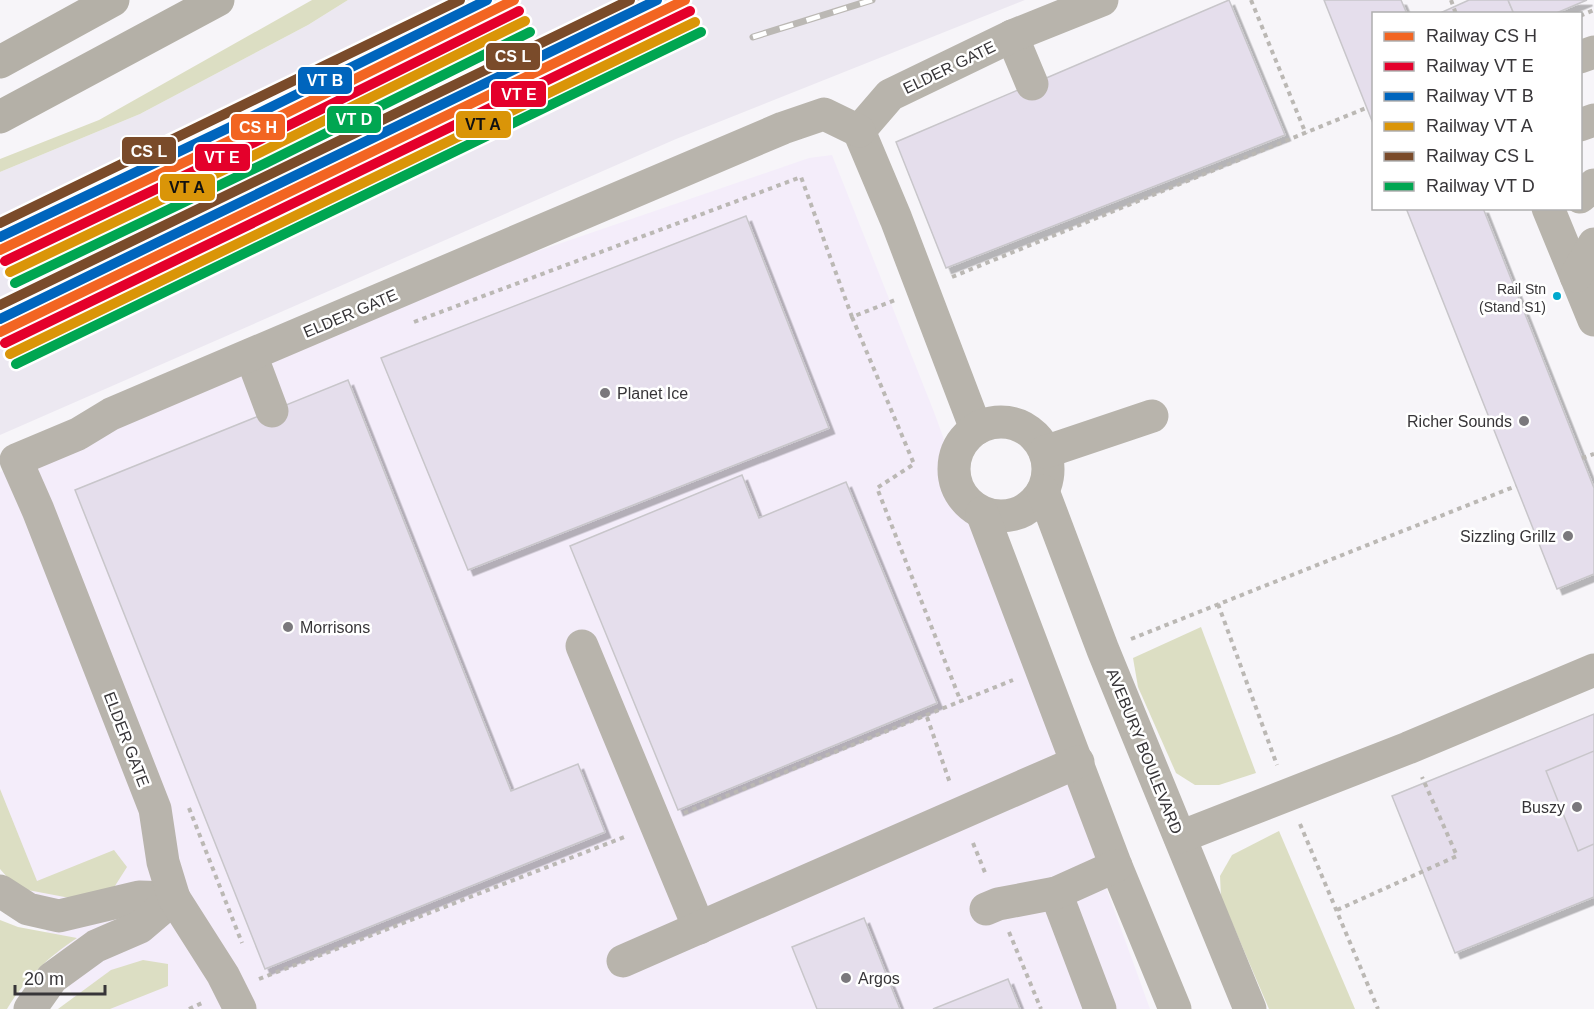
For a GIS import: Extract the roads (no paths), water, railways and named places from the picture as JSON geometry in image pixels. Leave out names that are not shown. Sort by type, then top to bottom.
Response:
[{"type":"highway","points":[[0,62],[113,0]]},
{"type":"highway","points":[[0,117],[218,0]]},
{"type":"street","name":"ELDER GATE","points":[[174,898],[163,862],[155,809],[38,510],[15,460],[78,434],[111,414],[783,128],[824,114],[858,131],[890,95],[1012,36],[1102,0]]},
{"type":"street","points":[[1012,36],[1032,84]]},
{"type":"street","points":[[858,131],[923,289],[976,429]]},
{"type":"street","points":[[1582,196],[1594,185]]},
{"type":"street","points":[[1549,210],[1594,320]]},
{"type":"street","points":[[1562,240],[1571,210]]},
{"type":"street","points":[[1576,276],[1594,244]]},
{"type":"street","points":[[251,355],[273,411]]},
{"type":"street","points":[[1045,452],[1152,416]]},
{"type":"street","points":[[1002,422],[1023,427],[1036,437],[1045,452],[1048,468],[1042,491],[1033,504],[1017,514],[1001,517],[982,513],[968,504],[959,490],[954,464],[964,440],[976,429],[1002,422]]},
{"type":"street","name":"AVEBURY BOULEVARD","points":[[1042,491],[1250,1009]]},
{"type":"street","points":[[982,513],[1116,866],[1175,1009]]},
{"type":"street","points":[[582,645],[699,928]]},
{"type":"street","points":[[1180,837],[1408,748],[1594,670]]},
{"type":"street","points":[[623,962],[1078,762]]},
{"type":"street","points":[[992,906],[1056,893],[1116,866]]},
{"type":"street","points":[[0,891],[28,909],[59,916],[139,897],[174,898]]},
{"type":"street","points":[[1056,893],[1100,1009]]},
{"type":"street","points":[[174,898],[223,975],[241,990]]},
{"type":"street","points":[[30,1009],[52,978],[96,946],[140,927],[174,898]]},
{"type":"railway","points":[[0,316],[647,0]]},
{"type":"railway","points":[[753,37],[872,0]]},
{"type":"place","name":"Rail Stn (Stand S1)","points":[[1557,296]]},
{"type":"place","name":"Planet Ice","points":[[605,393]]},
{"type":"place","name":"Richer Sounds","points":[[1524,421]]},
{"type":"place","name":"Sizzling Grillz","points":[[1568,536]]},
{"type":"place","name":"Morrisons","points":[[288,627]]},
{"type":"place","name":"Buszy","points":[[1577,807]]},
{"type":"place","name":"Argos","points":[[846,978]]}]
